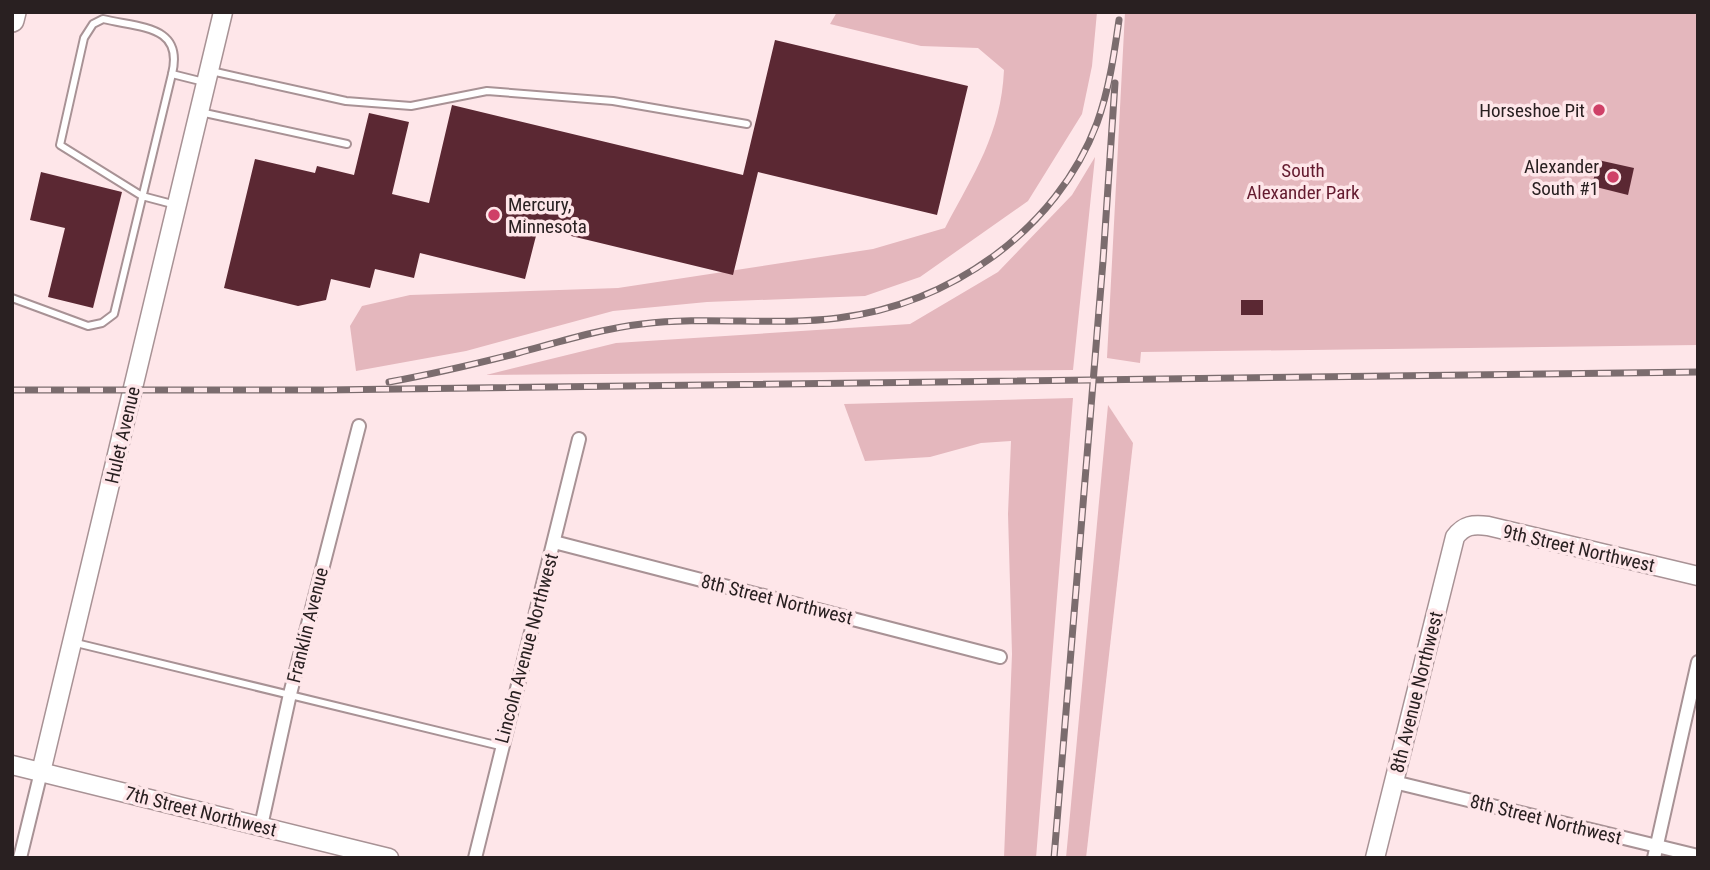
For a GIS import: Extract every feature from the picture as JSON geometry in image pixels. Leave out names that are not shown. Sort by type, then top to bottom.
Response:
[{"type":"highway","points":[[12,20],[14,12]]},
{"type":"street","name":"Hulet Avenue","points":[[20,858],[74,643],[223,12]]},
{"type":"street","name":"Franklin Avenue","points":[[261,826],[290,694],[359,426]]},
{"type":"street","name":"Lincoln Avenue Northwest","points":[[475,858],[500,746],[579,439]]},
{"type":"street","name":"9th Street Northwest","points":[[1461,529],[1475,524],[1488,526],[1698,576]]},
{"type":"street","name":"8th Avenue Northwest","points":[[1375,858],[1455,537],[1461,529]]},
{"type":"street","name":"8th Street Northwest","points":[[554,542],[1000,657]]},
{"type":"street","points":[[1656,852],[1698,662]]},
{"type":"street","name":"7th Street Northwest","points":[[12,765],[389,858]]},
{"type":"street","name":"8th Street Northwest","points":[[1394,782],[1656,852],[1698,856]]},
{"type":"lane","points":[[12,298],[89,326],[114,314],[142,196],[176,57],[172,43],[162,34],[103,19],[93,24],[84,38],[60,145],[142,196],[176,205]]},
{"type":"lane","points":[[172,74],[207,77],[346,101],[411,106],[487,91],[614,101],[747,124]]},
{"type":"lane","points":[[198,112],[347,144]]},
{"type":"lane","points":[[74,643],[500,746]]},
{"type":"green space","points":[[837,12],[1097,12],[1092,66],[1082,114],[1028,201],[920,277],[865,296],[707,302],[613,311],[466,351],[356,371],[350,326],[362,306],[410,295],[618,288],[873,249],[945,228],[976,171],[992,134],[1002,93],[1004,70],[978,48],[921,46],[830,24]]},
{"type":"green space","name":"South Alexander Park","points":[[1125,12],[1698,12],[1698,345],[1141,352],[1140,363],[1107,358]]},
{"type":"green space","points":[[1095,157],[1073,370],[486,375],[616,343],[910,324],[998,272],[1072,195]]},
{"type":"green space","points":[[1073,398],[1036,858],[1004,858],[1012,654],[1008,514],[1011,441],[981,443],[930,457],[865,461],[844,404]]},
{"type":"green space","points":[[1108,405],[1133,443],[1086,858],[1066,858]]},
{"type":"building","name":"Mercury, Minnesota","points":[[775,40],[968,86],[937,215],[758,172],[733,275],[538,228],[525,279],[420,253],[414,278],[375,269],[370,288],[331,279],[326,300],[298,306],[224,288],[255,159],[315,173],[317,166],[354,175],[369,113],[409,122],[392,194],[429,203],[452,105],[743,175]]},
{"type":"building","name":"Alexander South #1","points":[[1598,160],[1634,168],[1628,195],[1592,186]]},
{"type":"building","points":[[41,172],[122,192],[93,308],[48,297],[65,228],[30,220]]},
{"type":"building","points":[[1241,300],[1263,300],[1263,315],[1241,315]]},
{"type":"railway","points":[[389,382],[626,326],[691,321],[838,318],[879,310],[920,297],[958,279],[994,256],[1027,228],[1055,197],[1079,162],[1105,98],[1119,20]]},
{"type":"railway","points":[[1054,858],[1115,83]]},
{"type":"railway","points":[[12,390],[326,390],[1698,372]]},
{"type":"place","name":"Horseshoe Pit","points":[[1599,110]]},
{"type":"place","name":"Alexander South #1","points":[[1613,177]]},
{"type":"place","name":"Mercury, Minnesota","points":[[494,215]]}]
